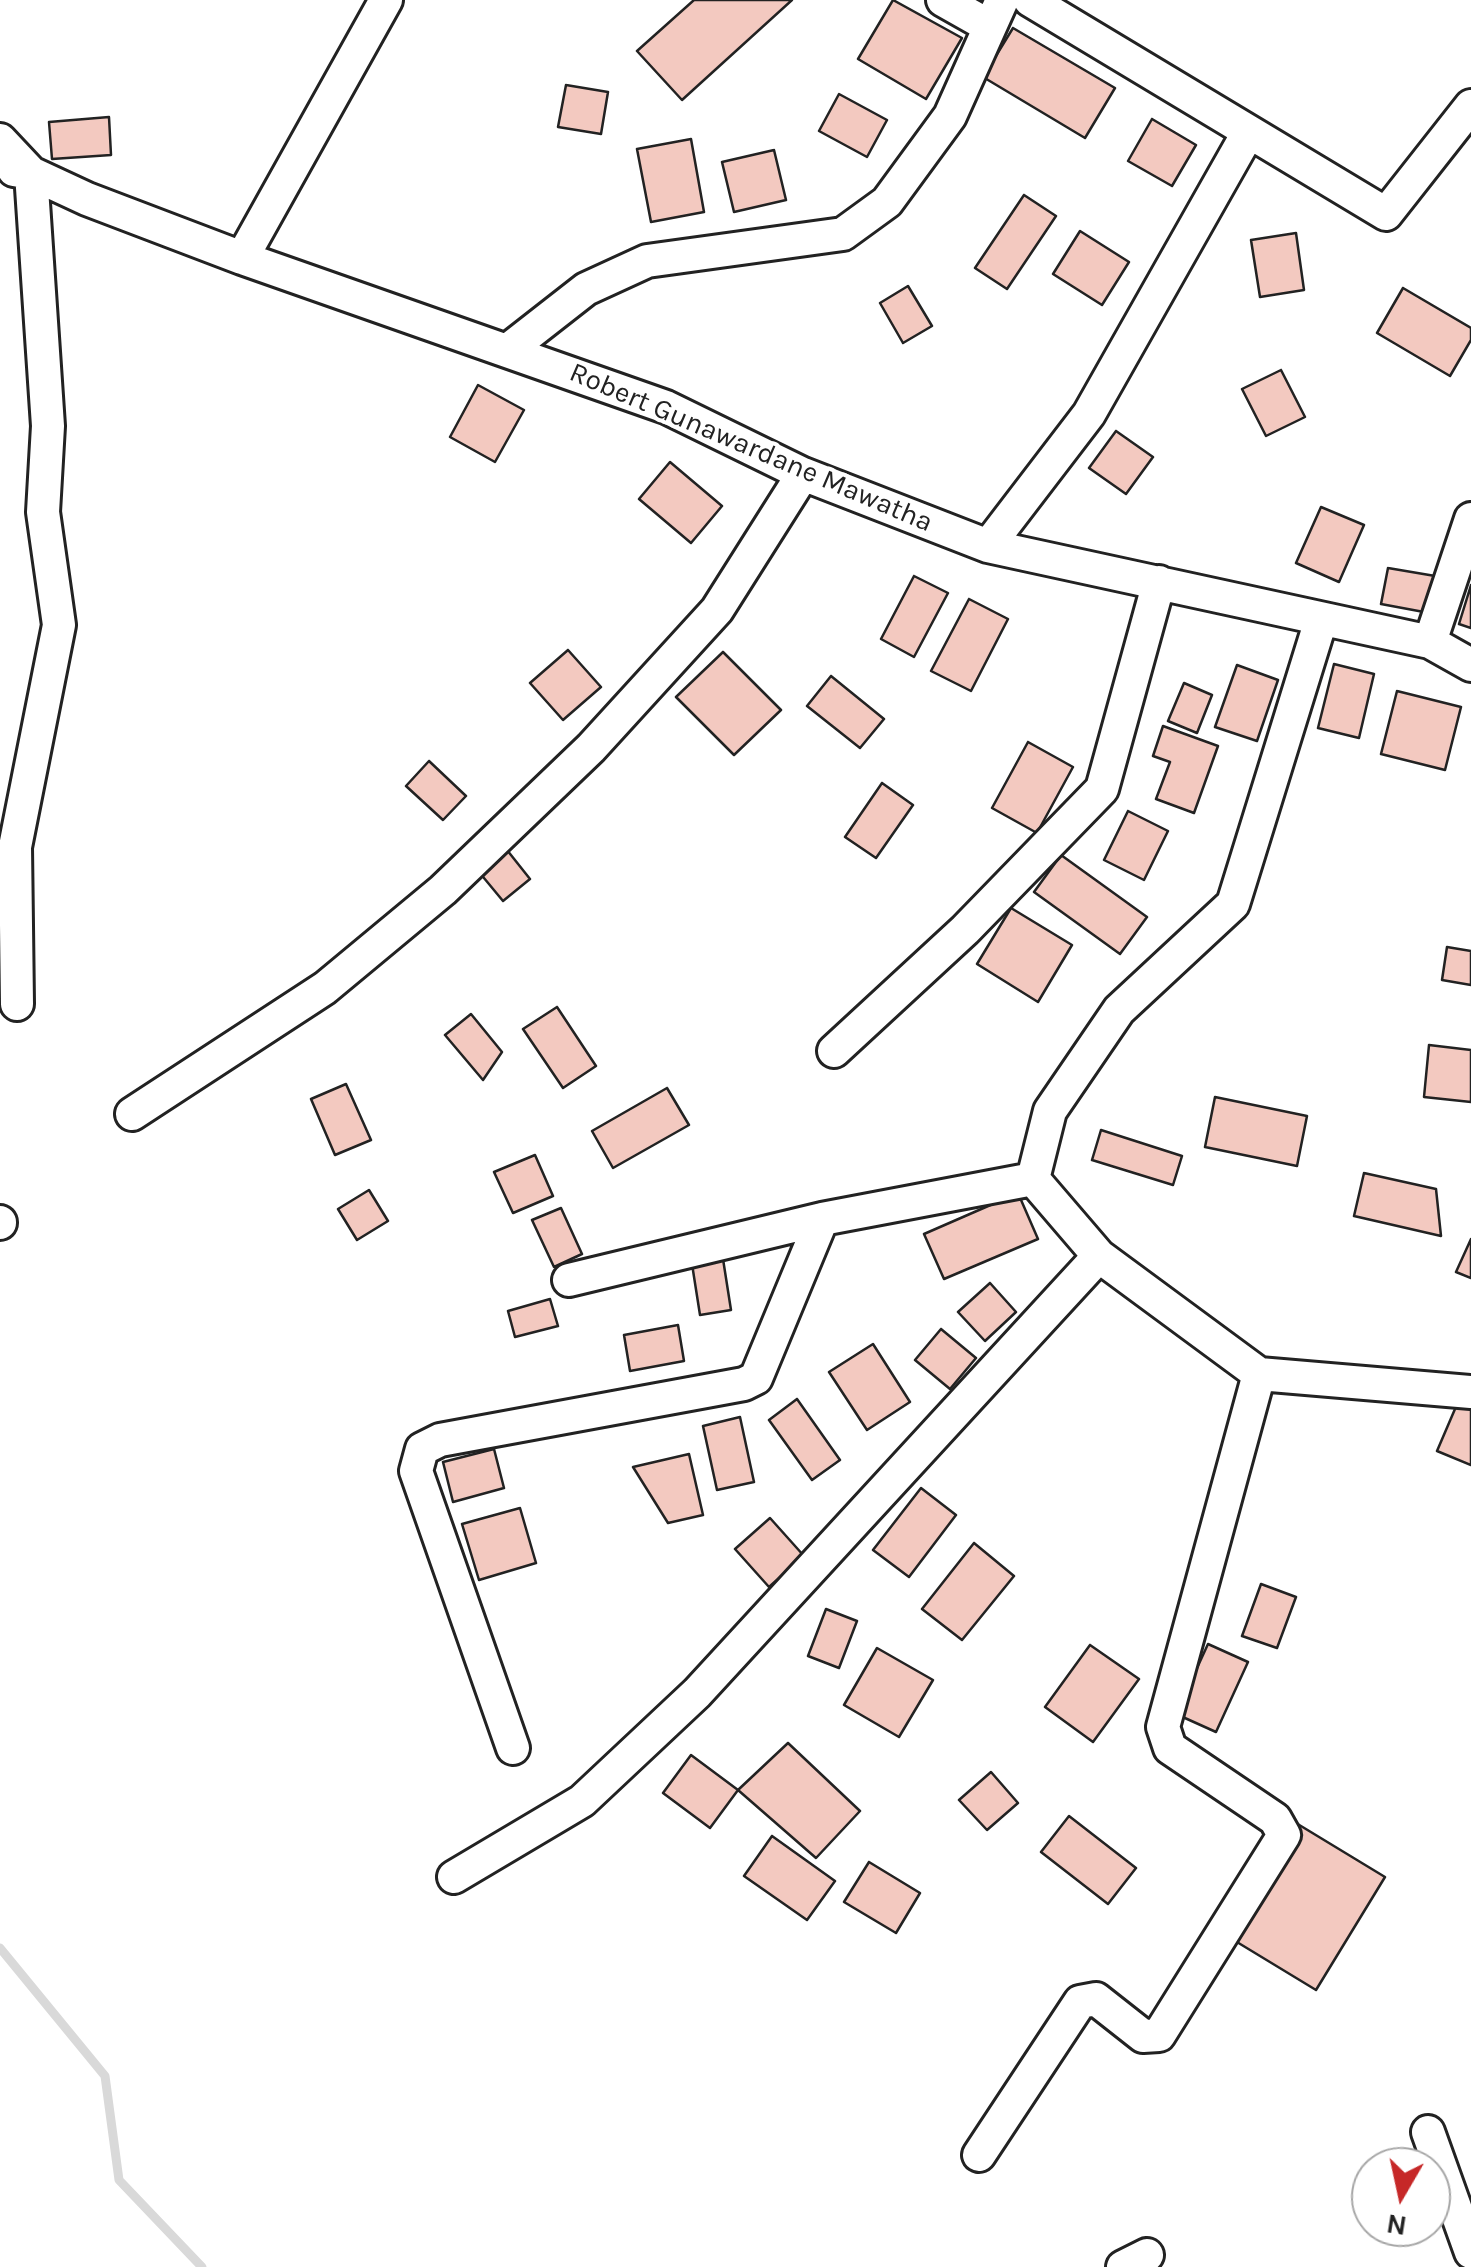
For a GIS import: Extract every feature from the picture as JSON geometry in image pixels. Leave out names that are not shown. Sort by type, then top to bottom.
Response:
[{"type":"street","points":[[242,258],[386,0]]},
{"type":"street","points":[[508,350],[586,289],[647,261],[843,234],[888,202],[950,116],[996,13],[944,0]]},
{"type":"street","points":[[1030,0],[1386,214],[1471,106]]},
{"type":"street","points":[[988,546],[1090,414],[1248,133]]},
{"type":"street","name":"Robert Gunawardane Mawatha","points":[[0,140],[16,170],[87,200],[666,407],[803,474],[988,546],[1430,642],[1471,665]]},
{"type":"street","points":[[16,170],[48,426],[43,512],[59,625],[7,844],[18,1004]]},
{"type":"street","points":[[132,1114],[325,988],[444,890],[591,748],[717,610],[803,474]]},
{"type":"street","points":[[1430,642],[1471,520]]},
{"type":"street","points":[[834,1051],[965,930],[1102,789],[1159,582]]},
{"type":"street","points":[[1033,1179],[1050,1111],[1119,1010],[1233,904],[1321,620]]},
{"type":"street","points":[[569,1280],[822,1219],[1033,1179]]},
{"type":"street","points":[[1033,1179],[1099,1256],[1259,1374],[1471,1392]]},
{"type":"street","points":[[513,1748],[416,1471],[422,1450],[440,1440],[744,1384],[756,1378],[822,1219]]},
{"type":"street","points":[[454,1877],[582,1800],[697,1694],[1099,1256]]},
{"type":"street","points":[[979,2155],[1080,2002],[1096,1999],[1143,2036],[1159,2034],[1284,1835],[1275,1819],[1170,1748],[1163,1727],[1259,1374]]},
{"type":"street","points":[[1428,2132],[1471,2252]]},
{"type":"building","points":[[694,0],[792,0],[682,100],[637,51]]},
{"type":"building","points":[[893,0],[962,38],[926,99],[858,59]]},
{"type":"building","points":[[1013,28],[1115,88],[1085,138],[983,77]]},
{"type":"building","points":[[566,85],[608,92],[601,134],[558,127]]},
{"type":"building","points":[[839,94],[887,120],[867,157],[819,131]]},
{"type":"building","points":[[109,117],[111,155],[52,159],[49,122]]},
{"type":"building","points":[[1152,119],[1196,145],[1172,186],[1128,161]]},
{"type":"building","points":[[691,139],[704,212],[651,222],[637,149]]},
{"type":"building","points":[[774,150],[786,200],[734,212],[722,162]]},
{"type":"building","points":[[1024,195],[1056,216],[1007,289],[975,268]]},
{"type":"building","points":[[1080,231],[1129,262],[1102,305],[1053,274]]},
{"type":"building","points":[[1296,233],[1304,290],[1260,297],[1251,240]]},
{"type":"building","points":[[908,286],[932,326],[903,343],[880,303]]},
{"type":"building","points":[[1403,288],[1471,328],[1471,340],[1450,376],[1377,333]]},
{"type":"building","points":[[1281,370],[1305,417],[1266,436],[1242,389]]},
{"type":"building","points":[[478,385],[524,410],[495,462],[450,437]]},
{"type":"building","points":[[1116,431],[1153,457],[1126,494],[1089,468]]},
{"type":"building","points":[[670,462],[722,506],[691,543],[639,499]]},
{"type":"building","points":[[1321,507],[1364,525],[1339,582],[1296,563]]},
{"type":"building","points":[[1388,568],[1447,578],[1440,615],[1381,604]]},
{"type":"building","points":[[914,576],[948,593],[914,657],[881,639]]},
{"type":"building","points":[[1471,585],[1471,628],[1459,624]]},
{"type":"building","points":[[969,599],[1008,619],[971,691],[931,671]]},
{"type":"building","points":[[568,650],[601,687],[563,720],[530,683]]},
{"type":"building","points":[[723,652],[781,710],[734,755],[676,697]]},
{"type":"building","points":[[1334,664],[1374,674],[1359,738],[1318,728]]},
{"type":"building","points":[[1237,665],[1278,680],[1257,741],[1215,727]]},
{"type":"building","points":[[831,676],[884,719],[860,748],[807,706]]},
{"type":"building","points":[[1184,683],[1212,695],[1197,733],[1168,721]]},
{"type":"building","points":[[1397,691],[1461,707],[1445,770],[1381,754]]},
{"type":"building","points":[[1163,726],[1218,746],[1194,813],[1156,799],[1170,762],[1153,756]]},
{"type":"building","points":[[1028,742],[1073,767],[1037,833],[992,808]]},
{"type":"building","points":[[429,761],[466,796],[443,820],[406,786]]},
{"type":"building","points":[[882,783],[913,805],[876,858],[845,837]]},
{"type":"building","points":[[1128,811],[1168,831],[1144,880],[1104,860]]},
{"type":"building","points":[[507,850],[530,879],[503,901],[479,872]]},
{"type":"building","points":[[1061,855],[1147,917],[1120,954],[1034,892]]},
{"type":"building","points":[[1011,908],[1072,945],[1038,1002],[977,964]]},
{"type":"building","points":[[1447,947],[1471,951],[1471,985],[1442,980]]},
{"type":"building","points":[[557,1007],[596,1066],[563,1088],[523,1029]]},
{"type":"building","points":[[471,1014],[502,1052],[483,1080],[445,1035]]},
{"type":"building","points":[[1429,1045],[1471,1050],[1471,1102],[1424,1097]]},
{"type":"building","points":[[346,1084],[371,1140],[335,1155],[311,1099]]},
{"type":"building","points":[[667,1088],[689,1125],[613,1168],[592,1131]]},
{"type":"building","points":[[1215,1097],[1307,1116],[1297,1166],[1205,1147]]},
{"type":"building","points":[[1101,1130],[1182,1156],[1173,1185],[1092,1160]]},
{"type":"building","points":[[535,1155],[553,1196],[513,1213],[494,1172]]},
{"type":"building","points":[[1364,1173],[1436,1189],[1441,1236],[1354,1216]]},
{"type":"building","points":[[369,1190],[388,1221],[357,1240],[338,1209]]},
{"type":"building","points":[[1018,1193],[1038,1239],[944,1279],[924,1234]]},
{"type":"building","points":[[561,1208],[582,1254],[554,1267],[532,1220]]},
{"type":"building","points":[[1471,1239],[1471,1278],[1456,1272]]},
{"type":"building","points":[[723,1259],[731,1310],[700,1315],[692,1264]]},
{"type":"building","points":[[990,1283],[1016,1312],[985,1341],[958,1312]]},
{"type":"building","points":[[550,1299],[558,1326],[515,1337],[508,1311]]},
{"type":"building","points":[[678,1325],[684,1361],[630,1371],[624,1335]]},
{"type":"building","points":[[941,1329],[976,1358],[950,1389],[915,1360]]},
{"type":"building","points":[[873,1344],[910,1402],[867,1430],[829,1372]]},
{"type":"building","points":[[797,1399],[840,1460],[812,1480],[769,1420]]},
{"type":"building","points":[[1458,1402],[1471,1408],[1471,1465],[1437,1451]]},
{"type":"building","points":[[740,1417],[754,1482],[717,1490],[703,1426]]},
{"type":"building","points":[[494,1449],[504,1488],[453,1502],[443,1462]]},
{"type":"building","points":[[689,1454],[703,1515],[668,1523],[633,1467]]},
{"type":"building","points":[[921,1488],[956,1515],[909,1577],[873,1550]]},
{"type":"building","points":[[520,1508],[536,1563],[479,1580],[462,1524]]},
{"type":"building","points":[[770,1518],[804,1556],[769,1587],[735,1549]]},
{"type":"building","points":[[974,1543],[1014,1576],[962,1640],[922,1609]]},
{"type":"building","points":[[1261,1584],[1296,1597],[1277,1648],[1242,1636]]},
{"type":"building","points":[[826,1609],[857,1621],[839,1668],[808,1656]]},
{"type":"building","points":[[1208,1644],[1248,1662],[1216,1732],[1176,1714]]},
{"type":"building","points":[[1090,1645],[1139,1679],[1093,1742],[1045,1707]]},
{"type":"building","points":[[877,1648],[933,1680],[899,1737],[844,1705]]},
{"type":"building","points":[[788,1743],[860,1811],[816,1858],[738,1790]]},
{"type":"building","points":[[691,1755],[738,1790],[710,1828],[663,1793]]},
{"type":"building","points":[[991,1772],[1018,1803],[987,1830],[959,1800]]},
{"type":"building","points":[[1069,1816],[1136,1868],[1108,1904],[1041,1852]]},
{"type":"building","points":[[1296,1823],[1385,1877],[1316,1990],[1227,1936]]},
{"type":"building","points":[[772,1836],[835,1881],[807,1920],[744,1876]]},
{"type":"building","points":[[869,1862],[920,1893],[896,1933],[844,1902]]},
{"type":"waterway","points":[[0,1948],[105,2076],[119,2180],[202,2267]]}]
